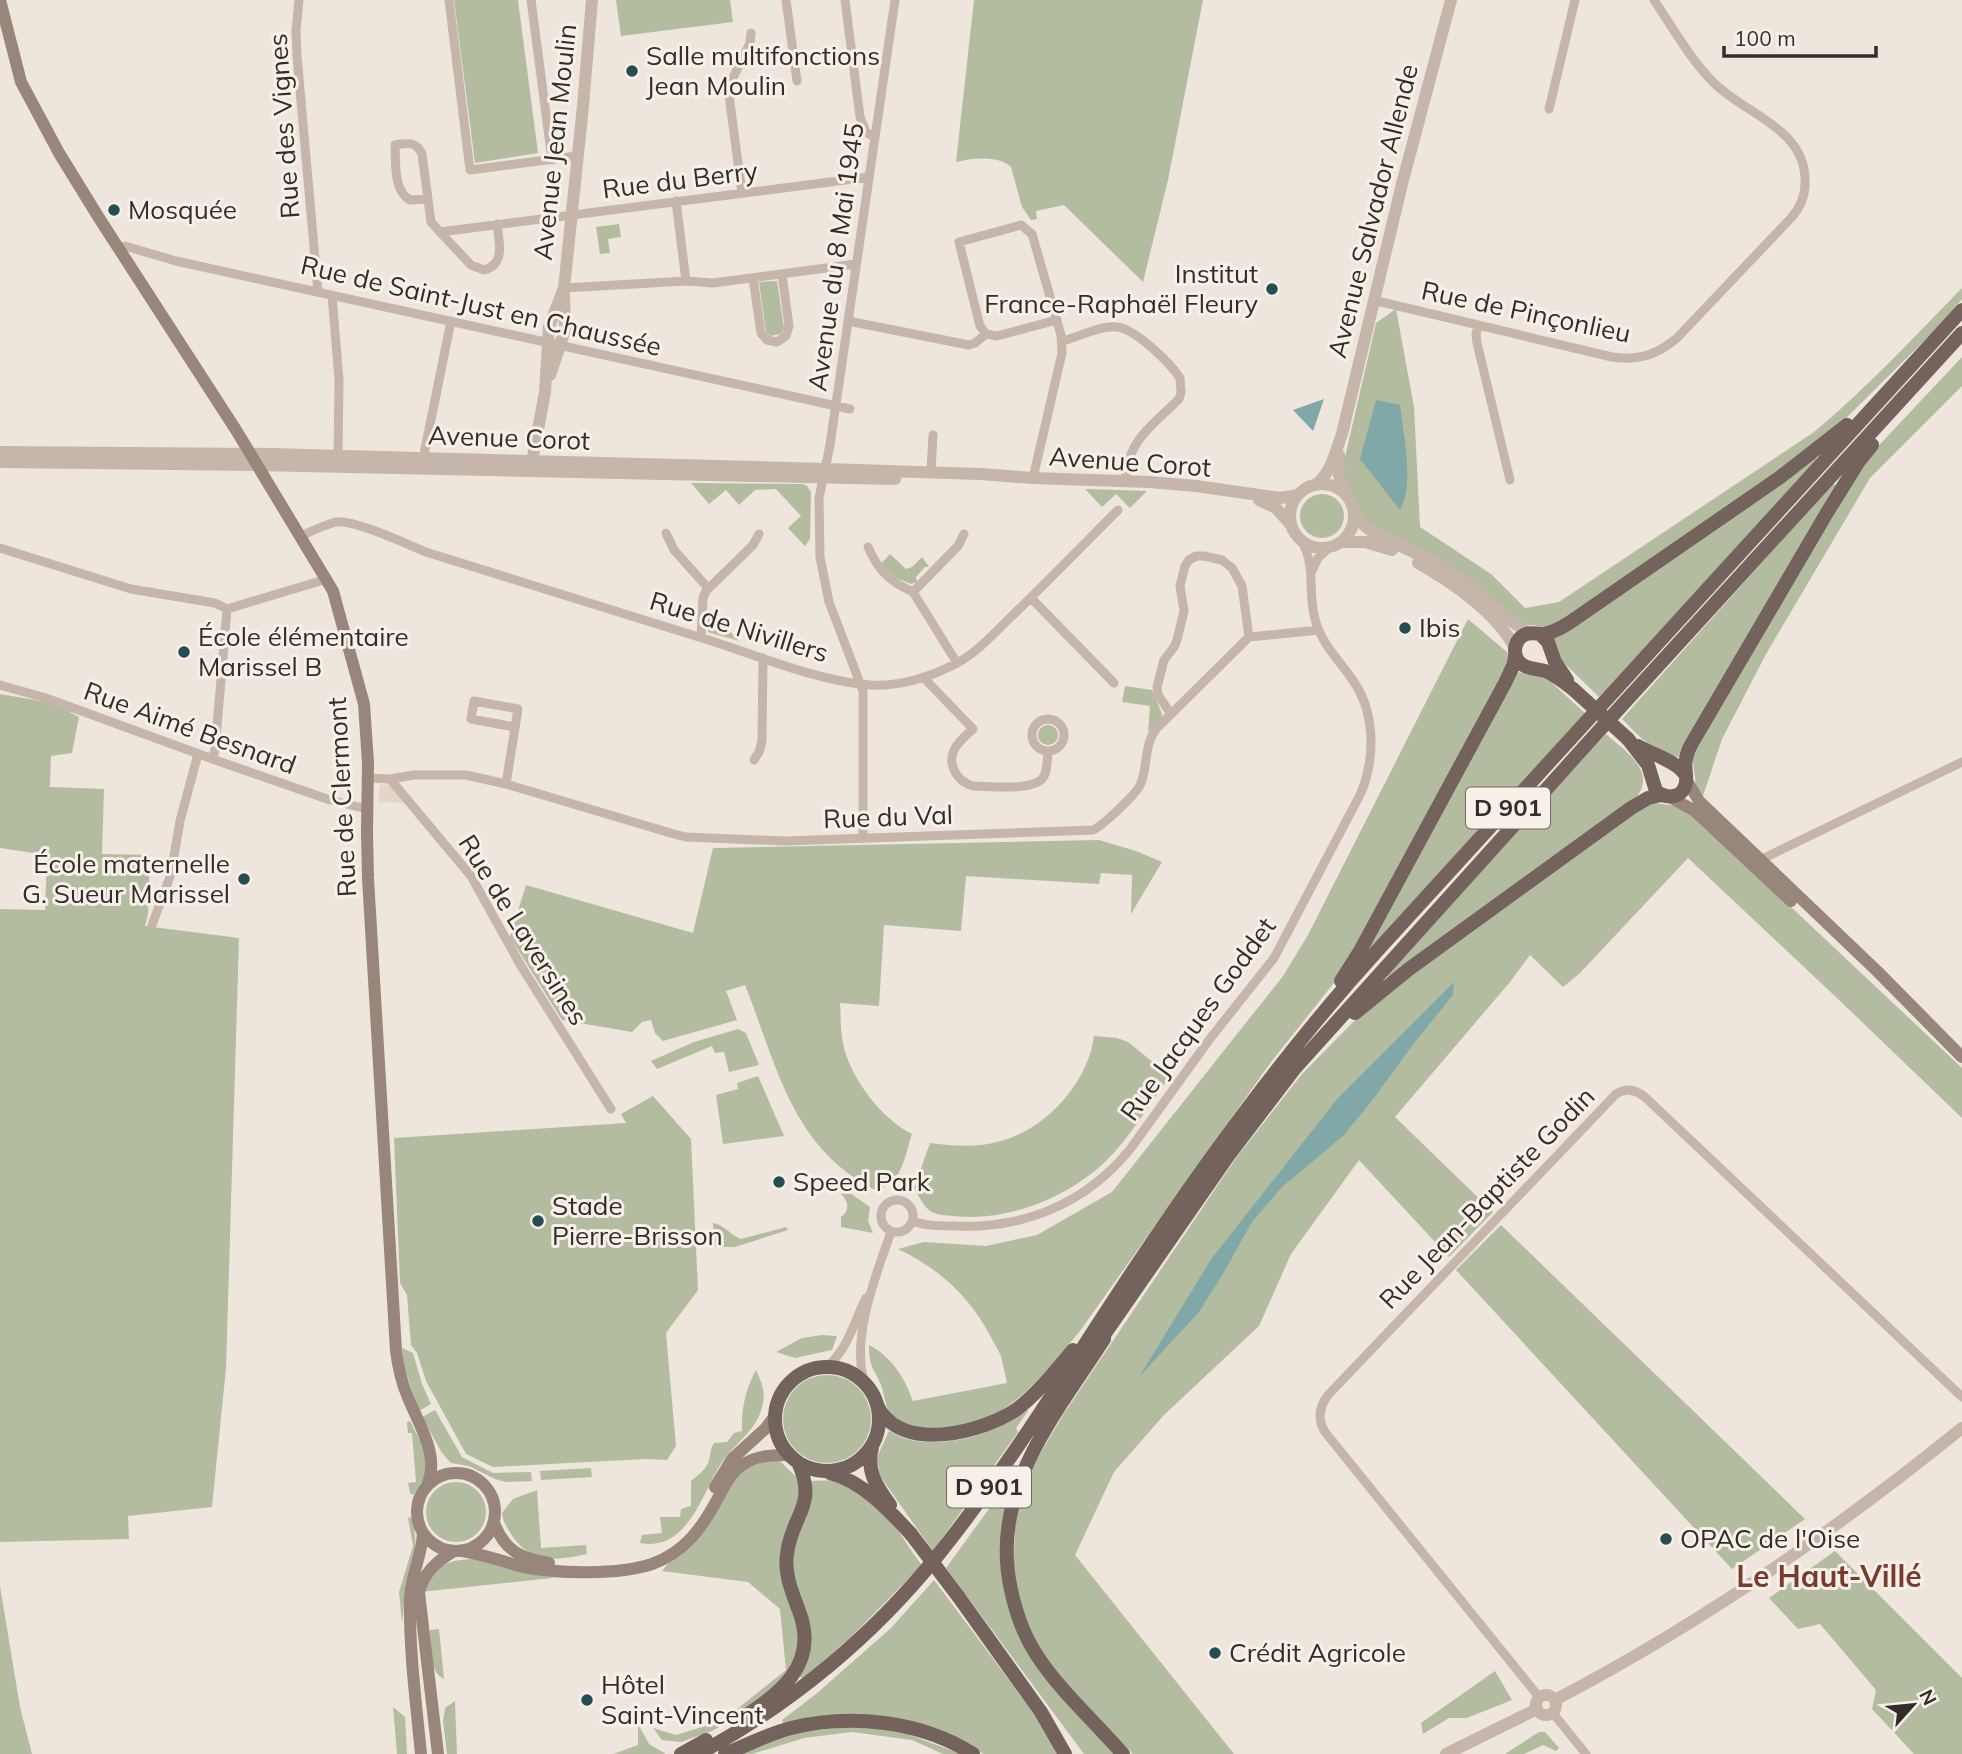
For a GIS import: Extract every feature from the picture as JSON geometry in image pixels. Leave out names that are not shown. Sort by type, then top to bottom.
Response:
[{"type":"main road","name":"Rue de Clermont","points":[[0,0],[17,69],[27,94],[61,156],[254,459],[327,579],[337,601],[363,697],[368,778],[370,906],[395,1341],[404,1388],[432,1459],[427,1485]]},
{"type":"main road","name":"D 901","points":[[698,1754],[762,1716],[809,1682],[871,1628],[913,1585],[1000,1471],[1200,1172],[1291,1051],[1368,961],[1962,310]]},
{"type":"main road","name":"D 901","points":[[716,1754],[771,1720],[820,1683],[861,1647],[945,1559],[981,1512],[1282,1083],[1962,333]]},
{"type":"main road","points":[[1307,1055],[1409,969],[1638,803],[1648,798],[1681,793],[1684,787],[1686,756],[1692,743],[1839,492],[1866,451],[1932,366]]},
{"type":"main road","points":[[1291,1051],[1360,951],[1506,682],[1520,637],[1556,630],[1569,623],[1779,478],[1836,435],[1905,372]]},
{"type":"main road","points":[[1534,634],[1547,640],[1557,666],[1573,689]]},
{"type":"main road","points":[[1534,668],[1546,662],[1550,650]]},
{"type":"main road","points":[[1515,652],[1521,664],[1554,676],[1573,689],[1628,739],[1648,765],[1654,788],[1692,808],[1756,862]]},
{"type":"main road","points":[[1628,739],[1679,766],[1699,801],[1756,862],[1910,1011],[1962,1057]]},
{"type":"main road","points":[[1652,777],[1659,766],[1672,763]]},
{"type":"main road","points":[[877,1405],[890,1423],[899,1429],[915,1433],[959,1432],[1002,1418],[1025,1402],[1042,1385],[1137,1265]]},
{"type":"main road","points":[[1123,1754],[1064,1690],[1030,1644],[1019,1621],[1013,1599],[1007,1556],[1011,1506],[1026,1465],[1130,1298]]},
{"type":"main road","points":[[494,1523],[509,1548],[525,1557],[540,1561],[572,1564],[628,1562],[653,1556],[670,1547],[689,1530],[701,1514],[728,1464],[775,1416],[781,1395],[792,1381],[806,1371],[827,1367],[846,1370],[865,1384],[877,1405],[879,1421],[869,1460],[873,1480],[1074,1754]]},
{"type":"main road","points":[[681,1754],[766,1701],[792,1676],[802,1661],[805,1630],[789,1584],[786,1562],[790,1540],[806,1496],[805,1482],[794,1458],[777,1434],[775,1416]]},
{"type":"main road","name":"Rue de Clermont","points":[[421,1429],[439,1460],[447,1468],[458,1472]]},
{"type":"main road","points":[[821,1470],[837,1470],[852,1464],[868,1451],[874,1441]]},
{"type":"main road","points":[[438,1754],[418,1597],[421,1584],[436,1563],[458,1551],[470,1549],[488,1535],[494,1523],[495,1503],[487,1487],[473,1476],[458,1472],[443,1474],[427,1485],[419,1497],[417,1508],[423,1533],[434,1545],[442,1549],[458,1551],[552,1571],[607,1570],[648,1565],[669,1556],[691,1540],[729,1478],[743,1465],[764,1457],[794,1458],[809,1467],[839,1475],[854,1483],[894,1515],[911,1534]]},
{"type":"main road","points":[[421,1754],[412,1675],[410,1598],[423,1533]]},
{"type":"main road","points":[[1041,1712],[1065,1754]]},
{"type":"main road","points":[[725,1754],[790,1728],[845,1721],[884,1723],[909,1728],[951,1742],[973,1754]]},
{"type":"street","name":"Rue des Vignes","points":[[299,0],[297,56],[317,292]]},
{"type":"street","points":[[449,0],[470,170],[577,156]]},
{"type":"street","points":[[531,0],[552,160]]},
{"type":"street","name":"Avenue Jean Moulin","points":[[532,466],[554,344],[550,327],[564,288],[592,0]]},
{"type":"street","points":[[786,0],[797,81]]},
{"type":"street","points":[[845,0],[860,117],[866,132],[874,138]]},
{"type":"street","name":"Avenue du 8 Mai 1945","points":[[863,839],[863,691],[823,580],[819,503],[895,0]]},
{"type":"street","name":"Avenue Salvador Allende","points":[[1316,485],[1328,472],[1342,434],[1373,300],[1451,0]]},
{"type":"street","points":[[1549,109],[1575,0]]},
{"type":"street","name":"Rue de Pinçonlieu","points":[[1373,300],[1612,357],[1647,357],[1662,350],[1677,338],[1791,218],[1800,206],[1804,193],[1803,162],[1796,146],[1780,131],[1714,83],[1691,56],[1654,0]]},
{"type":"street","points":[[742,193],[728,88],[750,43],[751,33]]},
{"type":"street","points":[[428,199],[410,200],[401,194],[395,145],[409,143],[420,149],[422,154],[428,199],[431,222],[471,265],[484,270],[494,265],[499,257],[497,225]]},
{"type":"street","name":"Rue du Berry","points":[[440,232],[869,177]]},
{"type":"street","points":[[676,201],[686,281]]},
{"type":"street","points":[[1032,478],[1063,341],[1057,320],[1032,234],[1021,225],[959,242],[980,326],[986,334],[997,336],[1057,320]]},
{"type":"street","name":"Rue de Saint-Just en Chaussée","points":[[119,248],[125,246],[168,259],[850,409]]},
{"type":"street","points":[[564,288],[686,281],[713,283],[856,264]]},
{"type":"street","points":[[753,278],[761,333],[767,340],[777,342],[786,336],[789,326],[782,274]]},
{"type":"street","points":[[332,295],[339,380],[338,461]]},
{"type":"street","points":[[422,463],[451,321]]},
{"type":"street","points":[[848,321],[969,345],[986,334]]},
{"type":"street","points":[[1478,325],[1477,343],[1510,480]]},
{"type":"street","points":[[1063,341],[1109,327],[1122,328],[1145,343],[1180,378],[1179,399],[1133,446],[1125,481]]},
{"type":"street","name":"Avenue Salvador Allende","points":[[1342,434],[1339,469],[1340,481],[1346,495]]},
{"type":"street","points":[[932,472],[933,435]]},
{"type":"street","name":"Avenue Corot","points":[[0,452],[825,473],[980,480],[1032,478],[1125,481],[1183,485],[1280,498],[1298,495]]},
{"type":"street","name":"Avenue Corot","points":[[0,462],[254,459]]},
{"type":"street","name":"Avenue Corot","points":[[825,473],[932,472],[1017,478]]},
{"type":"street","points":[[1515,652],[1507,635],[1494,621],[1466,596],[1430,570],[1380,546],[1365,542],[1314,547],[1301,540],[1291,525],[1290,511],[1298,495],[1316,485],[1332,486],[1346,495],[1354,514],[1375,534],[1421,555],[1462,580],[1510,621],[1534,634]]},
{"type":"street","name":"Avenue Corot","points":[[1240,494],[1273,506],[1291,525]]},
{"type":"street","name":"Rue de Nivillers","points":[[301,536],[343,522],[429,553],[837,680],[861,684],[889,684],[923,677],[957,663],[983,644],[1118,510]]},
{"type":"street","points":[[1311,576],[1317,560],[1349,534],[1354,514]]},
{"type":"street","points":[[666,533],[674,550],[708,588]]},
{"type":"street","points":[[701,637],[703,598],[708,588],[753,545],[759,534]]},
{"type":"street","points":[[913,592],[958,546],[964,534]]},
{"type":"street","name":"Rue Jacques Goddet","points":[[912,1221],[971,1227],[1002,1224],[1023,1220],[1056,1208],[1088,1188],[1126,1155],[1209,1040],[1274,958],[1357,801],[1367,778],[1372,746],[1360,693],[1328,648],[1319,630],[1313,610],[1310,560],[1301,540]]},
{"type":"street","points":[[868,547],[877,566],[891,580],[913,592],[957,663]]},
{"type":"street","points":[[0,548],[131,589],[215,603],[228,609],[327,579]]},
{"type":"street","points":[[1171,714],[1160,700],[1157,691],[1164,660],[1177,640],[1184,611],[1180,586],[1185,566],[1196,556],[1222,560],[1231,568],[1242,586],[1249,637],[1319,630]]},
{"type":"street","points":[[1031,598],[1114,683]]},
{"type":"street","points":[[212,759],[228,609]]},
{"type":"street","name":"Rue du Val","points":[[368,778],[459,775],[506,783],[680,836],[785,841],[1097,828],[1139,787],[1150,738],[1249,637]]},
{"type":"street","points":[[754,760],[762,741],[763,658]]},
{"type":"street","points":[[923,677],[973,729],[955,747],[952,757],[955,772],[964,783],[973,786],[1032,785],[1041,780],[1045,773],[1048,751]]},
{"type":"street","name":"Rue Aimé Besnard","points":[[0,685],[46,698],[212,759],[367,810]]},
{"type":"street","points":[[506,783],[518,709],[474,701],[471,719],[515,727]]},
{"type":"street","points":[[152,925],[171,874],[180,821],[198,754]]},
{"type":"street","points":[[1756,862],[1962,762]]},
{"type":"street","name":"Rue de Laversines","points":[[390,779],[471,876],[522,966],[611,1109]]},
{"type":"street","name":"Rue Jean-Baptiste Godin","points":[[1538,1703],[1325,1432],[1321,1425],[1320,1409],[1328,1395],[1616,1094],[1629,1090],[1642,1094],[1962,1397]]},
{"type":"street","points":[[899,1200],[907,1204],[912,1212],[912,1221],[903,1231],[891,1232],[883,1226],[880,1217],[883,1208],[890,1201],[899,1200]]},
{"type":"street","points":[[827,1367],[844,1347],[872,1287],[891,1232]]},
{"type":"street","points":[[865,1384],[860,1355],[872,1287]]},
{"type":"street","points":[[1554,1706],[1782,1564],[1892,1484],[1962,1428]]},
{"type":"street","points":[[1446,1754],[1538,1703],[1547,1694],[1586,1754]]},
{"type":"green space","points":[[454,0],[518,0],[538,153],[475,163]]},
{"type":"green space","points":[[616,0],[730,0],[733,22],[621,36]]},
{"type":"green space","points":[[974,0],[1203,0],[1168,180],[1143,282],[1064,205],[1036,211],[1037,219],[1031,220],[1022,207],[1011,167],[1006,163],[985,158],[956,162]]},
{"type":"green space","points":[[619,224],[621,237],[608,239],[610,253],[600,254],[596,227]]},
{"type":"green space","points":[[777,281],[784,328],[781,334],[770,336],[766,332],[759,282]]},
{"type":"green space","points":[[1962,288],[1962,299],[1934,331],[1836,428],[1560,622],[1549,627],[1519,624],[1362,520],[1342,475],[1376,323],[1396,309],[1414,407],[1420,527],[1491,574],[1525,608],[1559,602],[1814,432],[1871,380]]},
{"type":"green space","points":[[1962,357],[1962,386],[1870,478],[1766,654],[1722,739],[1703,796],[1696,785],[1692,755],[1868,457]]},
{"type":"green space","points":[[1815,457],[1818,460],[1599,697],[1562,661],[1552,636]]},
{"type":"green space","points":[[691,483],[803,484],[811,492],[810,539],[805,546],[788,528],[801,516],[776,489],[755,490],[739,505],[726,490],[709,504]]},
{"type":"green space","points":[[1832,484],[1839,485],[1682,757],[1665,754],[1656,749],[1622,719]]},
{"type":"green space","points":[[1085,489],[1147,491],[1130,508],[1116,494],[1102,507]]},
{"type":"green space","points":[[1322,494],[1331,495],[1338,500],[1343,507],[1343,525],[1338,532],[1331,537],[1322,538],[1313,537],[1306,532],[1301,525],[1300,516],[1301,507],[1306,500],[1313,495]]},
{"type":"green space","points":[[890,554],[906,569],[922,557],[929,567],[925,567],[916,577],[917,582],[911,584],[896,578],[881,564]]},
{"type":"green space","points":[[708,609],[739,641],[708,632]]},
{"type":"green space","points":[[1468,619],[1508,653],[1505,671],[1345,969],[1271,1062],[1080,1331],[1033,1385],[988,1418],[957,1427],[913,1426],[895,1418],[889,1411],[872,1366],[869,1345],[884,1355],[896,1368],[913,1401],[1007,1383],[1001,1356],[982,1322],[963,1296],[927,1265],[898,1249],[924,1242],[986,1246],[1037,1235],[1112,1192],[1283,976],[1308,935]]},
{"type":"green space","points":[[1516,672],[1536,675],[1551,682],[1586,714],[1357,966]]},
{"type":"green space","points":[[1125,686],[1152,690],[1162,714],[1161,720],[1148,732],[1150,706],[1122,702]]},
{"type":"green space","points":[[0,694],[53,703],[79,717],[72,753],[51,756],[50,787],[104,789],[102,854],[150,855],[148,914],[145,926],[239,938],[226,1368],[212,1507],[128,1516],[129,1539],[0,1542],[0,909],[45,910],[47,855],[0,848]]},
{"type":"green space","points":[[1048,725],[1055,728],[1058,735],[1055,742],[1048,745],[1041,742],[1038,735],[1041,728]]},
{"type":"green space","points":[[1606,734],[1632,757],[1641,771],[1642,787],[1633,801],[1390,978],[1385,975]]},
{"type":"green space","points":[[1655,803],[1685,807],[1962,1068],[1962,1118],[1688,858],[1580,973],[1563,987],[1530,955],[1395,1117],[1493,1212],[1449,1257],[1359,1160],[1291,1254],[1259,1326],[1164,1415],[1114,1472],[1075,1555],[1234,1754],[1133,1754],[1070,1688],[1037,1645],[1025,1620],[1013,1572],[1016,1511],[1034,1464],[1063,1415],[1236,1158],[1302,1074],[1366,1009],[1638,806]]},
{"type":"green space","points":[[1099,840],[1162,862],[1131,914],[1132,875],[1101,873],[1099,884],[966,876],[961,931],[884,925],[879,1006],[840,1003],[846,1056],[859,1082],[889,1118],[912,1134],[897,1176],[884,1187],[875,1190],[847,1172],[824,1151],[805,1127],[778,1074],[745,985],[726,991],[737,1020],[663,1041],[655,1033],[651,1020],[642,1022],[632,1032],[562,1020],[510,937],[526,885],[693,933],[713,848]]},
{"type":"green space","points":[[738,1029],[746,1033],[759,1065],[729,1072],[724,1052],[715,1053],[712,1046],[657,1069],[651,1061],[694,1042]]},
{"type":"green space","points":[[1094,1036],[1128,1042],[1170,1076],[1115,1152],[1073,1186],[1036,1205],[1016,1211],[974,1217],[938,1214],[927,1208],[914,1188],[930,1143],[983,1145],[1018,1135],[1034,1126],[1049,1115],[1074,1087],[1090,1054]]},
{"type":"green space","points":[[758,1076],[784,1136],[723,1144],[716,1095],[738,1089],[737,1083]]},
{"type":"green space","points":[[653,1096],[691,1139],[698,1290],[666,1333],[676,1446],[667,1460],[493,1467],[466,1454],[426,1381],[417,1353],[411,1345],[407,1295],[400,1283],[394,1138],[626,1123],[621,1114]]},
{"type":"green space","points":[[847,1191],[870,1207],[868,1221],[873,1233],[841,1227],[841,1217],[847,1206],[841,1194]]},
{"type":"green space","points":[[713,1223],[741,1239],[786,1227],[788,1230],[735,1247],[715,1247]]},
{"type":"green space","points":[[1501,1225],[1805,1519],[1732,1569],[1456,1270]]},
{"type":"green space","points":[[837,1336],[832,1350],[795,1358],[776,1352],[802,1338]]},
{"type":"green space","points":[[402,1348],[413,1353],[431,1404],[419,1411],[404,1367]]},
{"type":"green space","points":[[756,1370],[764,1397],[759,1416],[722,1462],[692,1518],[682,1530],[670,1538],[656,1543],[640,1543],[642,1535],[662,1533],[660,1517],[680,1517],[681,1509],[691,1506],[691,1481],[706,1466],[714,1443],[727,1442],[734,1433],[742,1431],[745,1399]]},
{"type":"green space","points":[[827,1375],[844,1378],[858,1388],[868,1402],[871,1419],[868,1436],[858,1450],[844,1460],[827,1463],[810,1460],[796,1450],[786,1436],[783,1419],[786,1402],[796,1388],[810,1378]]},
{"type":"green space","points":[[1025,1407],[1028,1411],[1016,1428],[1018,1432],[933,1551],[880,1476],[877,1457],[889,1431],[914,1441],[925,1442],[972,1437],[1001,1424]]},
{"type":"green space","points":[[435,1410],[462,1457],[493,1473],[531,1472],[532,1481],[506,1482],[469,1466],[451,1463],[442,1453],[422,1417]]},
{"type":"green space","points":[[410,1421],[421,1442],[427,1466],[413,1495],[408,1483],[416,1482],[412,1433],[408,1433],[407,1422]]},
{"type":"green space","points":[[766,1461],[780,1461],[796,1477],[799,1488],[799,1501],[783,1540],[801,1645],[788,1677],[743,1714],[712,1731],[681,1742],[662,1740],[653,1728],[676,1735],[712,1724],[736,1710],[786,1670],[780,1609],[748,1582],[662,1571],[736,1477],[747,1468]]},
{"type":"green space","points":[[591,1468],[592,1477],[541,1480],[540,1471]]},
{"type":"green space","points":[[1018,1469],[1008,1496],[1002,1541],[1016,1621],[1118,1754],[1084,1754],[946,1568]]},
{"type":"green space","points":[[840,1480],[891,1521],[922,1565],[854,1634],[805,1678],[797,1677],[808,1657],[791,1568],[793,1545],[811,1503],[809,1481]]},
{"type":"green space","points":[[450,1482],[462,1482],[481,1495],[486,1512],[484,1524],[473,1537],[462,1542],[450,1542],[431,1529],[426,1518],[426,1506],[439,1487]]},
{"type":"green space","points":[[537,1490],[541,1548],[586,1545],[587,1554],[544,1558],[518,1544],[502,1513],[513,1499]]},
{"type":"green space","points":[[411,1517],[415,1542],[406,1583],[402,1623],[399,1592],[413,1546],[408,1518]]},
{"type":"green space","points":[[1835,1551],[1962,1678],[1962,1754],[1914,1754],[1872,1709],[1876,1690],[1820,1624],[1798,1629],[1769,1598]]},
{"type":"green space","points":[[474,1559],[553,1578],[420,1592],[441,1566]]},
{"type":"green space","points":[[934,1580],[1042,1724],[1057,1754],[984,1754],[952,1737],[915,1725],[784,1726],[782,1720],[891,1628]]},
{"type":"green space","points":[[0,1586],[20,1707],[32,1754],[0,1754]]},
{"type":"green space","points":[[439,1629],[444,1679],[435,1670],[431,1650],[430,1630]]},
{"type":"green space","points":[[1495,1671],[1512,1700],[1467,1718],[1449,1718],[1423,1734],[1421,1723]]},
{"type":"green space","points":[[455,1701],[457,1754],[447,1754],[443,1721],[445,1708]]},
{"type":"green space","points":[[393,1707],[405,1717],[407,1754],[397,1754]]},
{"type":"green space","points":[[638,1724],[649,1744],[666,1754],[613,1754],[638,1745]]},
{"type":"green space","points":[[866,1725],[907,1734],[961,1754],[943,1754],[912,1740],[852,1732],[804,1738],[752,1754],[741,1754],[792,1733]]},
{"type":"green space","points":[[1539,1732],[1545,1732],[1559,1748],[1556,1751],[1543,1745],[1524,1754],[1505,1754]]},
{"type":"shaded area","points":[[395,784],[411,803],[378,802],[380,785]]},
{"type":"water","points":[[1324,399],[1313,431],[1293,410]]},
{"type":"water","points":[[1376,400],[1400,405],[1407,486],[1400,510],[1360,459]]},
{"type":"water","points":[[1454,982],[1453,995],[1374,1098],[1344,1135],[1282,1187],[1252,1222],[1199,1312],[1139,1377],[1212,1258],[1338,1098]]},
{"type":"place","name":"Salle multifonctions Jean Moulin","points":[[632,71]]},
{"type":"place","name":"Mosquée","points":[[114,210]]},
{"type":"place","name":"Institut France-Raphaël Fleury","points":[[1272,289]]},
{"type":"place","name":"Ibis","points":[[1405,628]]},
{"type":"place","name":"École élémentaire Marissel B","points":[[184,652]]},
{"type":"place","name":"École maternelle G. Sueur Marissel","points":[[244,879]]},
{"type":"place","name":"Speed Park","points":[[779,1182]]},
{"type":"place","name":"Stade Pierre-Brisson","points":[[538,1221]]},
{"type":"place","name":"OPAC de l'Oise","points":[[1666,1539]]},
{"type":"place","name":"Crédit Agricole","points":[[1215,1653]]},
{"type":"place","name":"Hôtel Saint-Vincent","points":[[587,1700]]},
{"type":"district","name":"Le Haut-Villé","points":[[1829,1577]]}]
